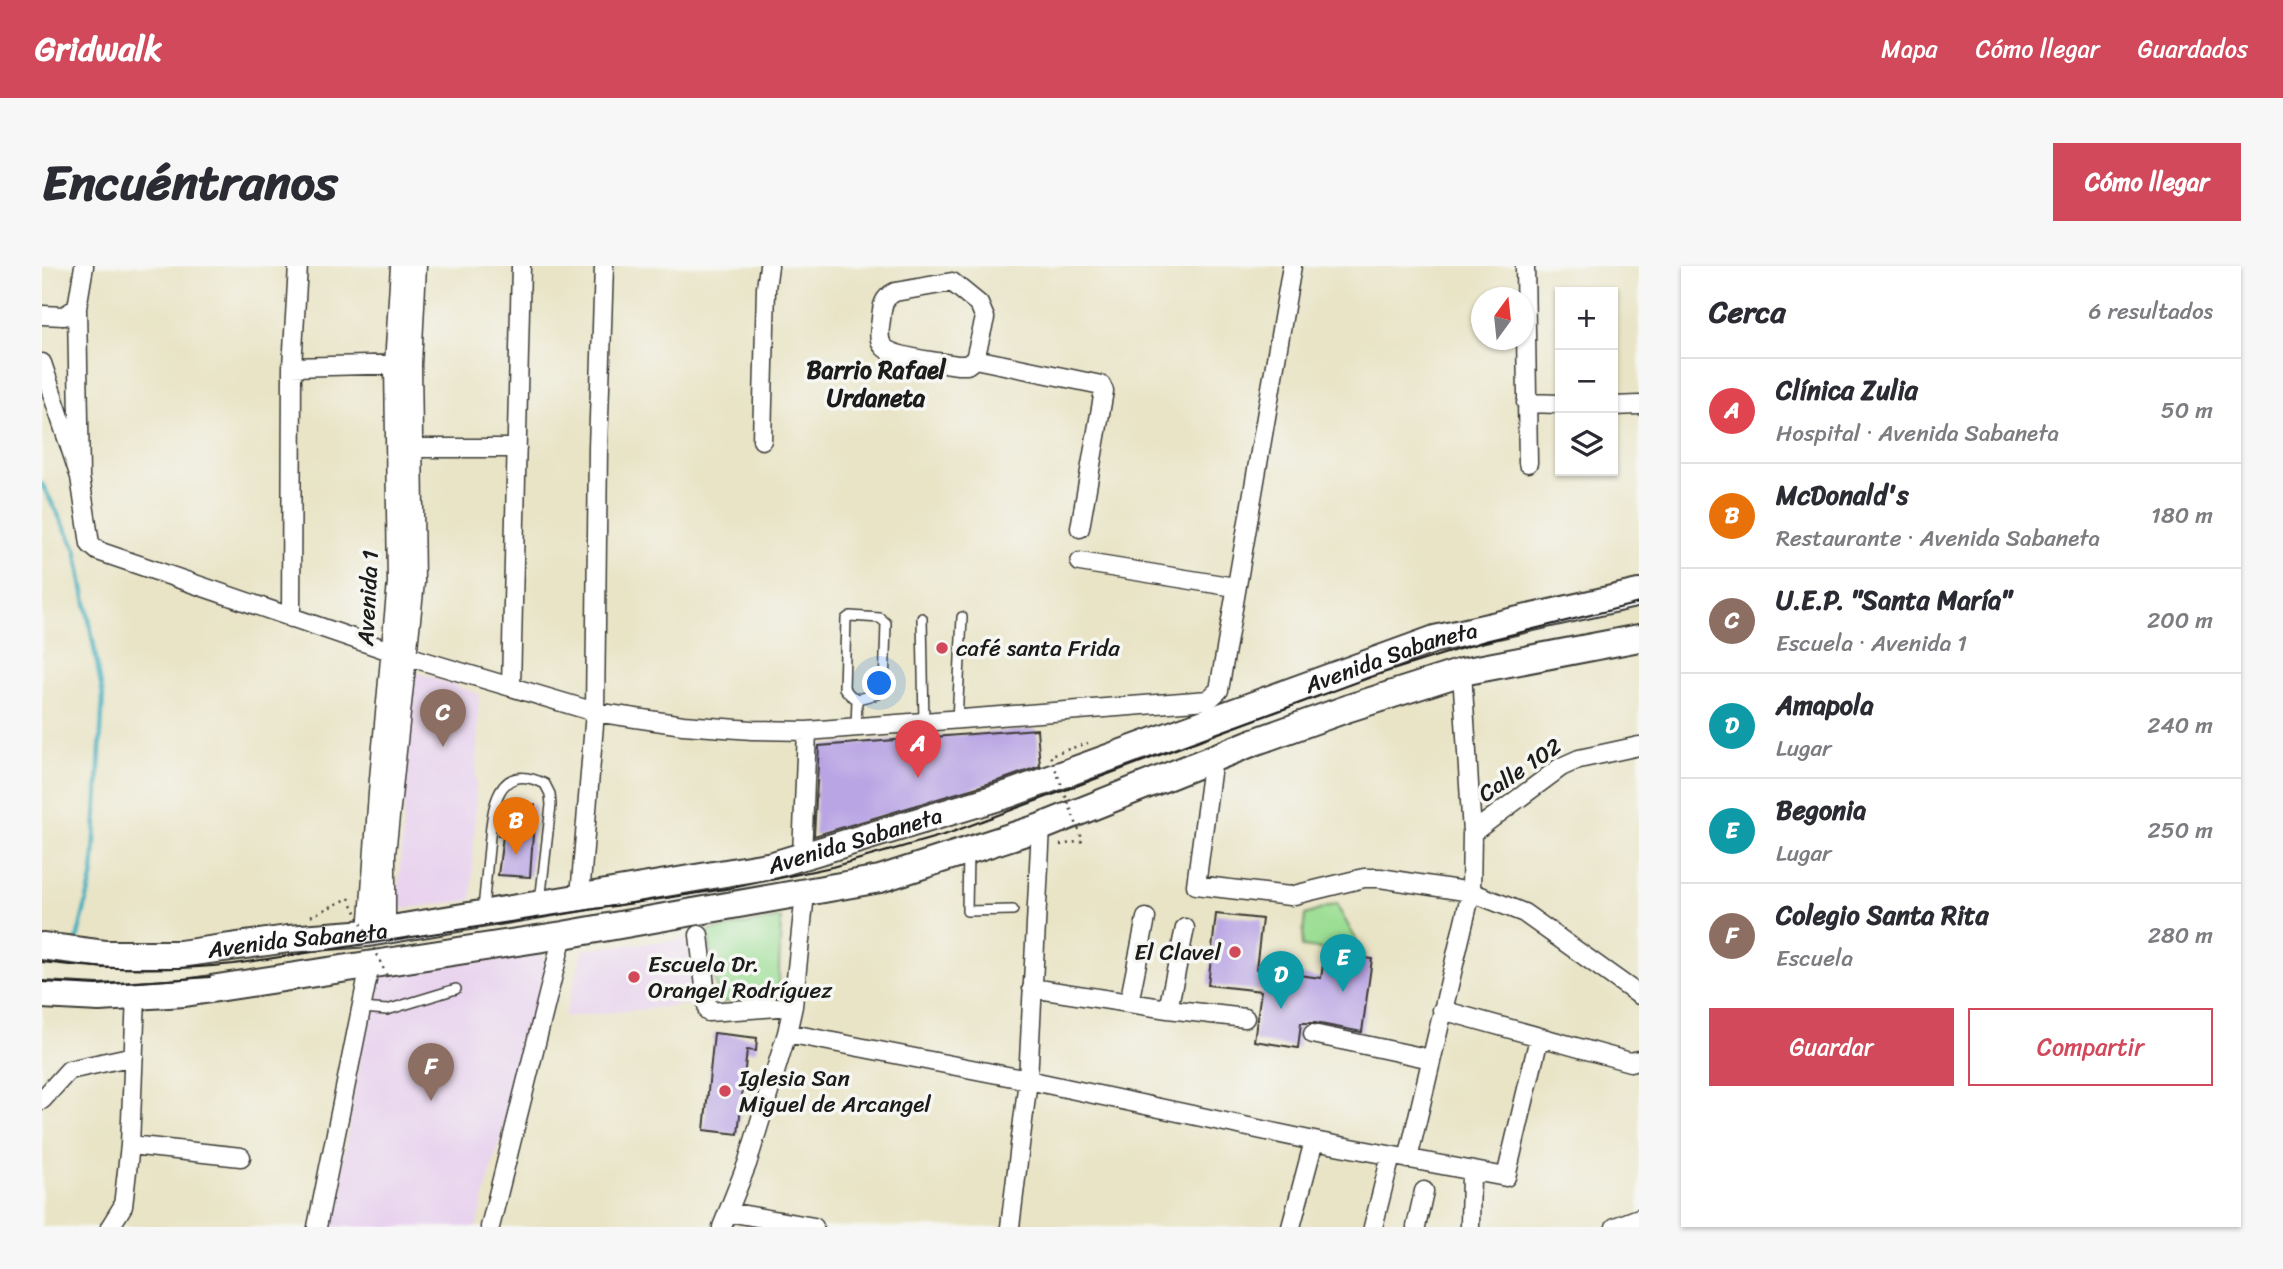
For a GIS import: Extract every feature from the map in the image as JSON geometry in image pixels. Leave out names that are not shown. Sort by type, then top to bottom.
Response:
[{"type":"main road","name":"Avenida Sabaneta","points":[[42,946],[105,954],[180,954],[288,939],[377,932],[773,864],[1009,794],[1435,639],[1639,593]]},
{"type":"main road","name":"Avenida Sabaneta","points":[[42,995],[99,999],[379,973],[563,935],[880,879],[968,851],[1051,836],[1213,758],[1349,708],[1462,673],[1639,638]]},
{"type":"street","points":[[84,266],[77,308],[80,477],[90,544],[93,548],[398,653],[595,712],[683,725],[807,731],[957,721],[1213,698],[1219,690],[1292,266]]},
{"type":"street","points":[[291,618],[292,367],[298,266]]},
{"type":"street","name":"Avenida 1","points":[[398,653],[396,505],[403,365],[400,266]]},
{"type":"street","points":[[377,932],[386,854],[398,653],[415,582],[414,447],[403,365],[417,266]]},
{"type":"street","points":[[511,687],[521,266]]},
{"type":"street","points":[[580,896],[595,712],[598,448],[604,266]]},
{"type":"street","points":[[762,440],[766,288],[769,266]]},
{"type":"street","points":[[1525,266],[1528,463]]},
{"type":"street","points":[[955,274],[979,304],[985,317],[975,359],[967,365],[957,365],[892,353],[883,346],[879,336],[883,304],[889,295],[955,274]]},
{"type":"street","points":[[42,315],[64,316],[77,308]]},
{"type":"street","points":[[975,359],[1101,385],[1104,391],[1080,528]]},
{"type":"street","points":[[42,363],[80,477]]},
{"type":"street","points":[[292,367],[403,365]]},
{"type":"street","points":[[1526,403],[1555,404]]},
{"type":"street","points":[[1618,406],[1639,405]]},
{"type":"street","points":[[414,447],[517,448]]},
{"type":"street","points":[[396,505],[414,503]]},
{"type":"street","points":[[1080,562],[1235,587]]},
{"type":"street","points":[[1374,1227],[1431,1059],[1471,892],[1472,833],[1462,673]]},
{"type":"street","points":[[802,856],[807,731]]},
{"type":"street","name":"Calle 102","points":[[1472,833],[1561,767],[1579,759],[1639,746]]},
{"type":"street","points":[[1213,758],[1196,885],[1290,897],[1364,878],[1380,878],[1471,892],[1524,913],[1639,995]]},
{"type":"street","points":[[1010,1227],[1028,1080],[1032,988],[1051,836]]},
{"type":"street","points":[[805,894],[793,1006],[787,1033],[747,1164],[725,1220],[814,1227]]},
{"type":"street","points":[[1129,1003],[1146,918]]},
{"type":"street","points":[[1168,1009],[1185,928]]},
{"type":"street","points":[[490,1227],[563,935]]},
{"type":"street","points":[[699,935],[708,1012],[793,1006]]},
{"type":"street","points":[[317,1227],[362,1008],[379,973]]},
{"type":"street","points":[[1032,988],[1245,1018]]},
{"type":"street","points":[[110,1227],[123,1206],[130,1145],[136,996]]},
{"type":"street","points":[[1442,1010],[1630,1062],[1639,1060]]},
{"type":"street","points":[[787,1033],[1028,1080],[1314,1141],[1506,1177],[1539,1038]]},
{"type":"street","points":[[1312,1034],[1431,1059]]},
{"type":"street","points":[[42,1100],[69,1070],[134,1056]]},
{"type":"street","points":[[1291,1227],[1314,1141]]},
{"type":"street","points":[[130,1145],[241,1157]]},
{"type":"street","points":[[1470,1227],[1471,1172]]},
{"type":"street","points":[[1416,1227],[1424,1191]]},
{"type":"street","points":[[1615,1227],[1639,1219]]},
{"type":"lane","points":[[850,616],[880,618],[886,623],[884,689],[878,694],[857,699],[844,688],[845,619],[850,616]]},
{"type":"lane","points":[[957,721],[962,617]]},
{"type":"lane","points":[[922,618],[924,723]]},
{"type":"lane","points":[[856,728],[857,699]]},
{"type":"lane","points":[[483,914],[493,807],[504,785],[513,779],[524,777],[545,785],[550,793],[540,904]]},
{"type":"lane","points":[[968,851],[967,911],[1013,910]]},
{"type":"lane","points":[[362,1008],[387,1010],[456,989]]},
{"type":"path","points":[[1051,836],[1083,841],[1050,755],[1088,743]]},
{"type":"path","points":[[312,914],[349,898],[379,973]]},
{"type":"shaded area","points":[[414,671],[479,694],[472,900],[401,909],[398,894]]},
{"type":"shaded area","name":"Escuela Dr. Orangel Rodríguez","points":[[686,939],[695,1004],[564,1017],[584,949]]},
{"type":"shaded area","points":[[536,948],[548,962],[476,1227],[332,1227],[373,976]]},
{"type":"green space","points":[[1336,904],[1365,955],[1302,947],[1305,915]]},
{"type":"green space","points":[[781,918],[778,995],[718,1003],[708,931]]},
{"type":"building","points":[[1037,729],[1040,766],[814,836],[819,746]]},
{"type":"building","points":[[504,801],[535,805],[530,877],[498,875],[503,836],[498,836]]},
{"type":"building","points":[[1216,914],[1262,919],[1256,969],[1321,978],[1325,952],[1372,959],[1362,1032],[1301,1023],[1298,1048],[1254,1041],[1261,991],[1208,985]]},
{"type":"building","name":"Iglesia San Miguel de Arcangel","points":[[714,1033],[757,1038],[756,1051],[747,1050],[738,1134],[704,1130]]},
{"type":"waterway","points":[[42,484],[76,549],[103,696],[93,874],[77,940]]},
{"type":"tram line","points":[[42,962],[138,969],[234,964],[732,888],[832,867],[947,834],[1370,677],[1485,641],[1639,603]]},
{"type":"tram line","points":[[42,982],[97,985],[210,977]]},
{"type":"place","name":"café santa Frida","points":[[942,648]]},
{"type":"place","name":"U.E.P. \"Santa María\"","points":[[443,747]]},
{"type":"place","name":"Clínica Zulia","points":[[918,778]]},
{"type":"place","name":"McDonald's","points":[[516,855]]},
{"type":"place","name":"El Clavel","points":[[1235,952]]},
{"type":"place","name":"Escuela Dr. Orangel Rodríguez","points":[[634,977]]},
{"type":"place","name":"Begonia","points":[[1343,992]]},
{"type":"place","name":"Amapola","points":[[1281,1009]]},
{"type":"place","name":"Iglesia San Miguel de Arcangel","points":[[725,1091]]},
{"type":"place","name":"Colegio Santa Rita","points":[[431,1101]]},
{"type":"district","name":"Barrio Rafael Urdaneta","points":[[876,384]]}]
